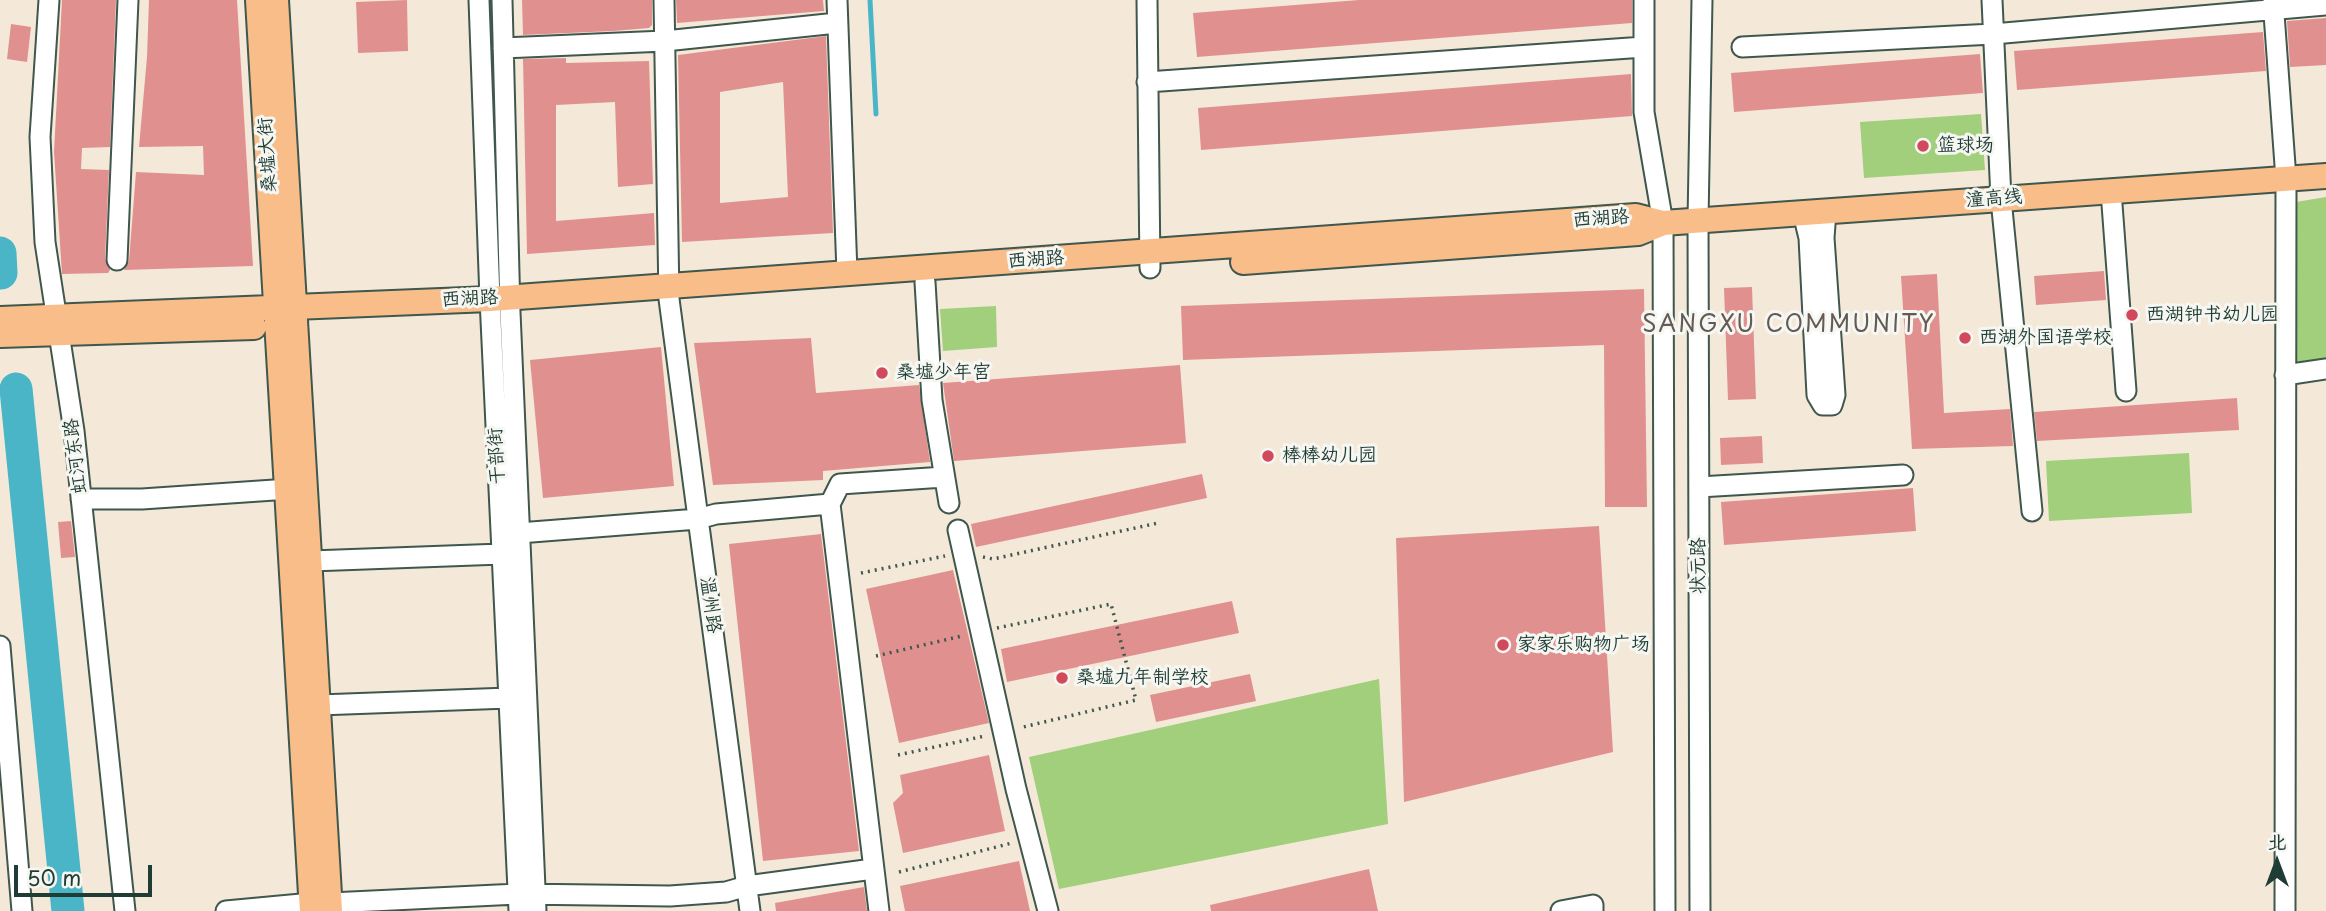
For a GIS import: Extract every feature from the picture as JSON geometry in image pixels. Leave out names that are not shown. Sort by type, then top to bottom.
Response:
[{"type":"main road","name":"桑墟大街","points":[[258,0],[287,317]]},
{"type":"main road","name":"桑墟大街","points":[[276,0],[287,317]]},
{"type":"main road","name":"潼高线","points":[[1663,223],[2326,177]]},
{"type":"main road","name":"西湖路","points":[[669,293],[847,274],[1638,233],[1663,223]]},
{"type":"main road","name":"西湖路","points":[[0,335],[58,325],[287,317],[669,293],[925,282],[1150,260]]},
{"type":"main road","points":[[287,317],[289,489],[321,907]]},
{"type":"main road","points":[[287,317],[311,561],[319,705],[321,907]]},
{"type":"main road","name":"西湖路","points":[[0,318],[58,325]]},
{"type":"street","name":"虹河东路","points":[[49,0],[40,137],[45,242],[81,499],[125,911]]},
{"type":"street","points":[[117,260],[128,0]]},
{"type":"street","name":"干部街","points":[[479,0],[519,533],[527,903]]},
{"type":"street","name":"干部街","points":[[502,0],[502,554],[509,698],[527,903]]},
{"type":"street","name":"温州路","points":[[664,0],[669,293],[750,911]]},
{"type":"street","points":[[836,0],[847,274]]},
{"type":"street","points":[[1147,0],[1150,260]]},
{"type":"street","name":"状元路","points":[[1644,0],[1644,112],[1663,223],[1665,911]]},
{"type":"street","name":"状元路","points":[[1700,911],[1698,220],[1702,0]]},
{"type":"street","points":[[1992,0],[2001,199],[2032,511]]},
{"type":"street","points":[[2274,5],[2286,179],[2285,911]]},
{"type":"street","points":[[1742,47],[1993,34],[2274,5],[2326,5]]},
{"type":"street","points":[[503,48],[665,41],[837,23]]},
{"type":"street","points":[[1147,82],[1644,47]]},
{"type":"street","points":[[2111,191],[2126,391]]},
{"type":"street","points":[[1815,212],[1824,238],[1835,396],[1832,405],[1824,405],[1817,396],[1809,238],[1815,212]]},
{"type":"street","points":[[925,282],[932,400],[949,503]]},
{"type":"street","points":[[2285,375],[2326,369]]},
{"type":"street","points":[[1699,487],[1903,475]]},
{"type":"street","points":[[879,911],[830,504],[841,484],[944,477]]},
{"type":"street","points":[[81,499],[142,499],[289,489]]},
{"type":"street","points":[[311,561],[502,554],[519,533],[698,519],[716,513],[830,504]]},
{"type":"street","points":[[958,530],[1003,732],[1048,911]]},
{"type":"street","points":[[0,646],[22,911]]},
{"type":"street","points":[[319,705],[509,698]]},
{"type":"street","points":[[226,911],[527,903],[670,896],[726,892],[747,886],[873,869]]},
{"type":"street","points":[[1561,911],[1593,905],[1593,911]]},
{"type":"path","points":[[861,573],[964,552],[993,559],[1158,523]]},
{"type":"path","points":[[876,656],[1111,604],[1136,700],[898,755]]},
{"type":"path","points":[[899,872],[1029,839]]},
{"type":"green space","name":"篮球场","points":[[1981,114],[1985,170],[1864,178],[1860,122]]},
{"type":"green space","points":[[2326,197],[2326,360],[2293,365],[2296,202]]},
{"type":"green space","points":[[996,306],[997,347],[943,351],[940,309]]},
{"type":"green space","points":[[2189,453],[2192,513],[2049,521],[2046,461]]},
{"type":"green space","points":[[1379,679],[1388,824],[1059,889],[1029,757]]},
{"type":"building","points":[[62,0],[116,0],[110,147],[82,148],[81,169],[109,170],[105,259],[110,270],[108,273],[62,274],[54,152]]},
{"type":"building","points":[[149,0],[237,0],[253,266],[124,270],[129,261],[136,172],[204,175],[203,146],[139,147]]},
{"type":"building","points":[[407,0],[408,51],[358,53],[356,2]]},
{"type":"building","points":[[522,0],[652,0],[652,25],[649,28],[613,31],[523,35]]},
{"type":"building","points":[[676,0],[823,0],[824,11],[677,23]]},
{"type":"building","points":[[1359,0],[1632,0],[1632,23],[1197,57],[1193,13]]},
{"type":"building","points":[[2326,18],[2326,65],[2290,67],[2287,21]]},
{"type":"building","points":[[11,24],[31,27],[27,62],[7,59]]},
{"type":"building","points":[[2263,32],[2266,71],[2017,90],[2014,51]]},
{"type":"building","points":[[826,36],[833,233],[682,242],[678,55]],"holes":[[[783,82],[788,197],[720,203],[720,92]]]},
{"type":"building","points":[[1980,54],[1983,93],[1734,112],[1731,73]]},
{"type":"building","points":[[566,58],[566,63],[649,61],[653,184],[618,187],[615,102],[556,105],[556,221],[654,213],[655,245],[527,254],[523,59]]},
{"type":"building","points":[[1631,74],[1632,116],[1201,150],[1198,108]]},
{"type":"building","points":[[2104,271],[2106,300],[2036,305],[2034,276]]},
{"type":"building","points":[[1937,274],[1944,413],[2010,409],[2013,446],[1912,449],[1901,276]]},
{"type":"building","points":[[1752,287],[1756,399],[1728,400],[1724,288]]},
{"type":"building","points":[[1644,289],[1647,507],[1605,507],[1604,345],[1183,360],[1181,306]]},
{"type":"building","points":[[811,338],[816,393],[919,385],[930,462],[823,471],[823,480],[713,485],[694,343]]},
{"type":"building","points":[[661,347],[674,486],[543,498],[530,360]]},
{"type":"building","points":[[1180,365],[1186,443],[954,461],[943,383]]},
{"type":"building","points":[[2237,398],[2239,430],[2037,441],[2034,412]]},
{"type":"building","points":[[1762,436],[1763,463],[1721,465],[1720,438]]},
{"type":"building","points":[[1202,474],[1207,498],[976,547],[971,524]]},
{"type":"building","points":[[1913,488],[1916,531],[1724,545],[1721,502]]},
{"type":"building","points":[[71,521],[75,557],[61,558],[58,522]]},
{"type":"building","name":"家家乐购物广场","points":[[1599,526],[1613,752],[1404,802],[1396,538]]},
{"type":"building","points":[[821,534],[859,851],[763,861],[729,544]]},
{"type":"building","points":[[953,570],[989,723],[899,743],[866,589]]},
{"type":"building","points":[[1232,601],[1239,633],[1007,682],[1001,649]]},
{"type":"building","points":[[1250,674],[1256,701],[1156,722],[1150,695]]},
{"type":"building","points":[[989,755],[1005,831],[903,853],[893,803],[903,793],[900,775]]},
{"type":"building","points":[[1019,861],[1030,911],[905,911],[900,886]]},
{"type":"building","points":[[1369,869],[1378,911],[1211,911],[1210,905]]},
{"type":"building","points":[[864,887],[867,911],[776,911],[775,903]]},
{"type":"waterway","points":[[870,0],[876,114]]},
{"type":"waterway","points":[[0,253],[1,273]]},
{"type":"waterway","points":[[16,389],[68,911]]},
{"type":"place","name":"篮球场","points":[[1923,146]]},
{"type":"place","name":"西湖钟书幼儿园","points":[[2132,315]]},
{"type":"place","name":"西湖外国语学校","points":[[1965,338]]},
{"type":"place","name":"桑墟少年宫","points":[[882,373]]},
{"type":"place","name":"棒棒幼儿园","points":[[1268,456]]},
{"type":"place","name":"家家乐购物广场","points":[[1503,645]]},
{"type":"place","name":"桑墟九年制学校","points":[[1062,678]]},
{"type":"district","name":"SANGXU COMMUNITY","points":[[1789,326]]}]
